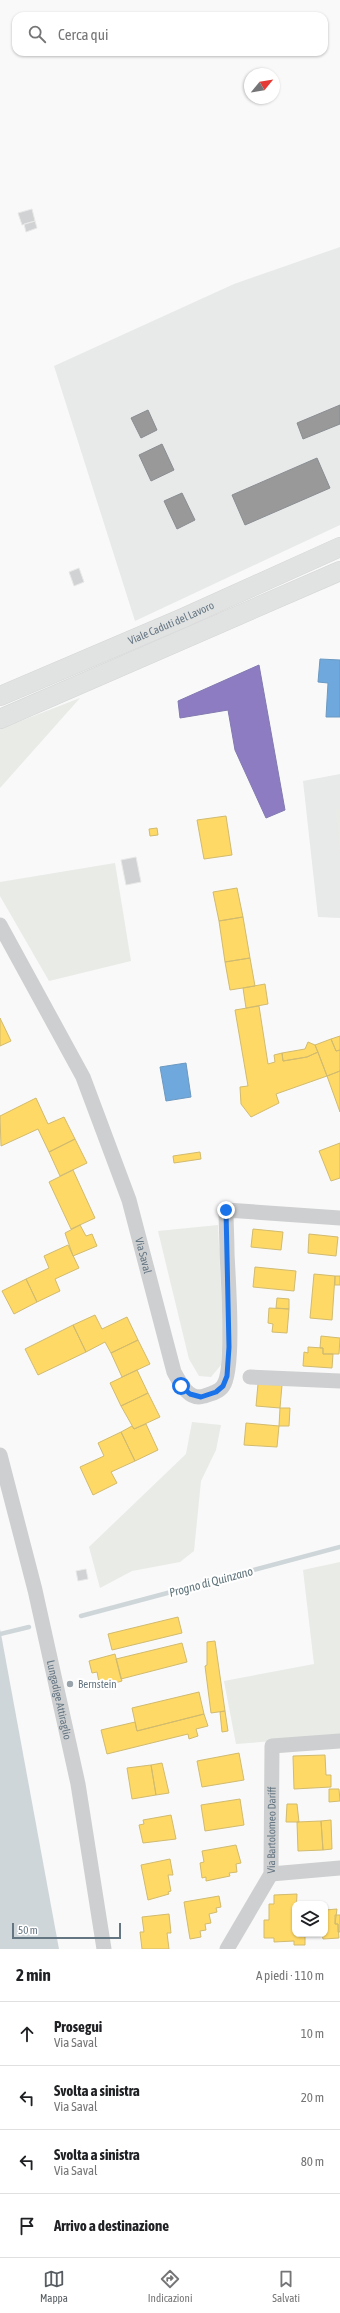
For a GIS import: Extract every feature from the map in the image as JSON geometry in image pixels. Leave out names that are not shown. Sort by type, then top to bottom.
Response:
[{"type":"main road","name":"Viale Caduti del Lavoro","points":[[0,696],[183,618],[340,547]]},
{"type":"main road","name":"Viale Caduti del Lavoro","points":[[0,719],[340,571]]},
{"type":"street","name":"Via Saval","points":[[0,926],[83,1077],[129,1200],[174,1372],[181,1386],[190,1394],[201,1397],[216,1392],[223,1386],[227,1376],[229,1347],[226,1210],[340,1218]]},
{"type":"street","points":[[250,1377],[340,1381]]},
{"type":"street","name":"Lungadige Attiraglio","points":[[0,1455],[35,1590],[78,1784],[104,1949]]},
{"type":"street","name":"Via Bartolomeo Dariff","points":[[227,1949],[271,1874],[272,1746],[340,1741]]},
{"type":"street","points":[[271,1874],[340,1868]]},
{"type":"shaded area","points":[[340,247],[340,525],[135,621],[54,366],[234,284]]},
{"type":"shaded area","points":[[80,698],[0,788],[0,729]]},
{"type":"shaded area","points":[[340,774],[340,918],[318,917],[303,781]]},
{"type":"shaded area","points":[[335,809],[340,809],[340,854]]},
{"type":"shaded area","points":[[115,863],[131,961],[49,981],[0,896],[0,882]]},
{"type":"shaded area","points":[[218,1225],[223,1333],[221,1365],[211,1377],[199,1376],[189,1359],[158,1231]]},
{"type":"shaded area","points":[[192,1422],[221,1425],[216,1450],[201,1481],[194,1551],[180,1562],[132,1571],[100,1588],[89,1547],[186,1454]]},
{"type":"shaded area","points":[[340,1562],[340,1736],[236,1744],[224,1681],[314,1664],[303,1570]]},
{"type":"shaded area","points":[[0,1629],[1,1634],[59,1949],[0,1949]]},
{"type":"building: Abitazioni","points":[[226,816],[232,855],[204,859],[197,820]]},
{"type":"building: Abitazioni","points":[[157,828],[158,835],[150,836],[149,829]]},
{"type":"building: Abitazioni","points":[[237,888],[243,917],[219,921],[213,892]]},
{"type":"building: Abitazioni","points":[[243,917],[250,958],[225,962],[219,921]]},
{"type":"building: Abitazioni","points":[[250,958],[255,986],[230,990],[225,962]]},
{"type":"building: Abitazioni","points":[[265,984],[268,1004],[246,1008],[243,988]]},
{"type":"building: Abitazioni","points":[[259,1006],[268,1064],[275,1062],[274,1055],[282,1053],[283,1061],[307,1057],[318,1052],[327,1076],[276,1094],[279,1103],[251,1117],[241,1104],[240,1087],[248,1086],[235,1010]]},
{"type":"building: Abitazioni","points":[[0,1018],[11,1041],[0,1046]]},
{"type":"building: Abitazioni","points":[[340,1036],[340,1050],[336,1051],[331,1039]]},
{"type":"building: Abitazioni","points":[[331,1039],[336,1051],[340,1050],[340,1071],[327,1076],[315,1045]]},
{"type":"building: Abitazioni","points":[[308,1042],[315,1045],[318,1052],[307,1057],[283,1061],[282,1053],[305,1049]]},
{"type":"building: Abitazioni","points":[[340,1071],[340,1112],[327,1076]]},
{"type":"building: Abitazioni","points":[[36,1098],[48,1124],[64,1117],[75,1139],[49,1152],[38,1129],[1,1146],[0,1116]]},
{"type":"building: Abitazioni","points":[[75,1139],[87,1163],[60,1176],[49,1152]]},
{"type":"building: Abitazioni","points":[[340,1143],[340,1178],[331,1181],[319,1151]]},
{"type":"building: Abitazioni","points":[[200,1152],[201,1159],[174,1163],[173,1156]]},
{"type":"building: Abitazioni","points":[[73,1170],[95,1218],[71,1229],[49,1182]]},
{"type":"building: Abitazioni","points":[[80,1225],[86,1236],[92,1234],[97,1246],[73,1256],[65,1233]]},
{"type":"building: Abitazioni","points":[[253,1229],[283,1232],[281,1250],[251,1247]]},
{"type":"building: Abitazioni","points":[[309,1234],[338,1237],[336,1256],[308,1253]]},
{"type":"building: Abitazioni","points":[[68,1245],[79,1268],[55,1279],[60,1291],[37,1302],[26,1279],[49,1268],[44,1256]]},
{"type":"building: Abitazioni","points":[[255,1267],[296,1271],[294,1291],[253,1287]]},
{"type":"building: Abitazioni","points":[[314,1274],[335,1276],[332,1320],[310,1318]]},
{"type":"building: Abitazioni","points":[[335,1276],[340,1276],[340,1285],[335,1285]]},
{"type":"building: Abitazioni","points":[[26,1279],[37,1302],[14,1314],[2,1291]]},
{"type":"building: Abitazioni","points":[[277,1298],[289,1299],[289,1309],[276,1308]]},
{"type":"building: Abitazioni","points":[[269,1308],[289,1309],[287,1333],[272,1332],[273,1324],[268,1323]]},
{"type":"building: Abitazioni","points":[[95,1315],[102,1329],[127,1317],[138,1340],[111,1353],[105,1342],[86,1352],[73,1325]]},
{"type":"building: Abitazioni","points":[[73,1325],[86,1352],[38,1375],[25,1349]]},
{"type":"building: Abitazioni","points":[[321,1336],[340,1338],[339,1354],[323,1354],[323,1348],[320,1348]]},
{"type":"building: Abitazioni","points":[[138,1340],[150,1364],[122,1377],[111,1353]]},
{"type":"building: Abitazioni","points":[[308,1347],[323,1348],[323,1354],[333,1354],[332,1368],[303,1366],[304,1352],[308,1353]]},
{"type":"building: Abitazioni","points":[[137,1370],[148,1393],[121,1406],[110,1383]]},
{"type":"building: Abitazioni","points":[[258,1384],[282,1385],[280,1408],[256,1406]]},
{"type":"building: Abitazioni","points":[[148,1393],[160,1417],[134,1429],[121,1406]]},
{"type":"building: Abitazioni","points":[[280,1408],[290,1408],[289,1426],[279,1426]]},
{"type":"building: Abitazioni","points":[[246,1423],[279,1426],[277,1447],[244,1445]]},
{"type":"building: Abitazioni","points":[[146,1424],[158,1450],[135,1461],[121,1432],[132,1426],[134,1429]]},
{"type":"building: Abitazioni","points":[[121,1432],[135,1461],[111,1472],[117,1483],[93,1495],[80,1467],[104,1456],[98,1443]]},
{"type":"building: Abitazioni","points":[[178,1617],[182,1633],[112,1650],[108,1634]]},
{"type":"building: Abitazioni","points":[[215,1641],[225,1711],[211,1713],[205,1666],[207,1665],[207,1642]]},
{"type":"building: Abitazioni","points":[[182,1643],[187,1662],[121,1679],[116,1659]]},
{"type":"building: Abitazioni","points":[[115,1654],[122,1681],[100,1687],[97,1672],[92,1673],[89,1661]]},
{"type":"building: Abitazioni","points":[[199,1692],[204,1714],[137,1731],[132,1708]]},
{"type":"building: Abitazioni","points":[[225,1711],[228,1731],[222,1732],[220,1712]]},
{"type":"building: Abitazioni","points":[[204,1714],[208,1726],[196,1729],[198,1736],[189,1739],[188,1734],[107,1754],[101,1730],[135,1722],[137,1731]]},
{"type":"building: Abitazioni","points":[[239,1753],[244,1780],[202,1787],[197,1761]]},
{"type":"building: Abitazioni","points":[[325,1755],[326,1775],[331,1775],[331,1787],[294,1789],[293,1756]]},
{"type":"building: Abitazioni","points":[[162,1763],[169,1793],[156,1795],[151,1765]]},
{"type":"building: Abitazioni","points":[[151,1765],[156,1795],[132,1799],[127,1768]]},
{"type":"building: Abitazioni","points":[[329,1789],[339,1789],[340,1801],[329,1802]]},
{"type":"building: Abitazioni","points":[[240,1799],[244,1825],[205,1831],[201,1805]]},
{"type":"building: Abitazioni","points":[[287,1804],[297,1804],[299,1822],[286,1822]]},
{"type":"building: Abitazioni","points":[[171,1815],[176,1839],[143,1843],[139,1825],[144,1824],[143,1820]]},
{"type":"building: Abitazioni","points":[[331,1820],[332,1849],[323,1850],[321,1821]]},
{"type":"building: Abitazioni","points":[[321,1821],[323,1850],[298,1851],[297,1822]]},
{"type":"building: Abitazioni","points":[[236,1845],[241,1863],[236,1864],[237,1872],[229,1873],[230,1876],[206,1881],[206,1877],[202,1878],[200,1863],[204,1862],[202,1851]]},
{"type":"building: Abitazioni","points":[[170,1859],[173,1875],[168,1875],[171,1891],[168,1892],[169,1894],[148,1900],[141,1865]]},
{"type":"building: Abitazioni","points":[[297,1894],[297,1901],[292,1901],[292,1937],[305,1937],[305,1945],[294,1945],[294,1941],[274,1942],[274,1938],[264,1938],[264,1920],[269,1920],[269,1904],[274,1904],[274,1895]]},
{"type":"building: Abitazioni","points":[[219,1896],[221,1907],[216,1908],[217,1912],[209,1914],[211,1923],[205,1924],[206,1930],[200,1931],[201,1937],[190,1939],[184,1902]]},
{"type":"building: Abitazioni","points":[[337,1909],[335,1924],[338,1924],[339,1938],[323,1939],[323,1937],[328,1937],[328,1910]]},
{"type":"building: Abitazioni","points":[[169,1914],[171,1933],[167,1933],[169,1949],[142,1949],[140,1932],[144,1932],[142,1917]]},
{"type":"building: Abitazioni","points":[[335,1915],[340,1915],[340,1932],[338,1932],[338,1924],[335,1924]]},
{"type":"building: Uffici","points":[[259,665],[285,810],[266,818],[235,750],[228,710],[180,718],[178,701]]},
{"type":"building: Scuole","points":[[320,659],[340,660],[340,717],[326,717],[328,683],[318,682]]},
{"type":"building: Scuole","points":[[186,1063],[191,1097],[166,1101],[160,1067]]},
{"type":"building: Industria","points":[[340,405],[340,424],[303,439],[297,423]]},
{"type":"building: Industria","points":[[148,410],[157,430],[141,438],[131,418]]},
{"type":"building: Industria","points":[[162,444],[174,470],[151,481],[139,455]]},
{"type":"building: Industria","points":[[317,458],[330,488],[245,525],[232,495]]},
{"type":"building: Industria","points":[[182,493],[195,520],[177,529],[164,501]]},
{"type":"building: Altro","points":[[32,209],[35,221],[22,225],[18,213]]},
{"type":"building: Altro","points":[[35,221],[37,228],[26,232],[24,224]]},
{"type":"building: Altro","points":[[79,568],[84,582],[74,586],[69,572]]},
{"type":"building: Altro","points":[[136,857],[141,882],[126,885],[121,860]]},
{"type":"building: Altro","points":[[86,1569],[88,1579],[78,1581],[76,1571]]},
{"type":"waterway","name":"Progno di Quinzano","points":[[81,1616],[340,1547]]},
{"type":"waterway","points":[[0,1634],[29,1627]]},
{"type":"place","name":"Bernstein","points":[[70,1684]]},
{"type":"route","points":[[181,1386],[190,1394],[201,1397],[216,1392],[223,1386],[227,1376],[229,1347],[226,1210]]}]
